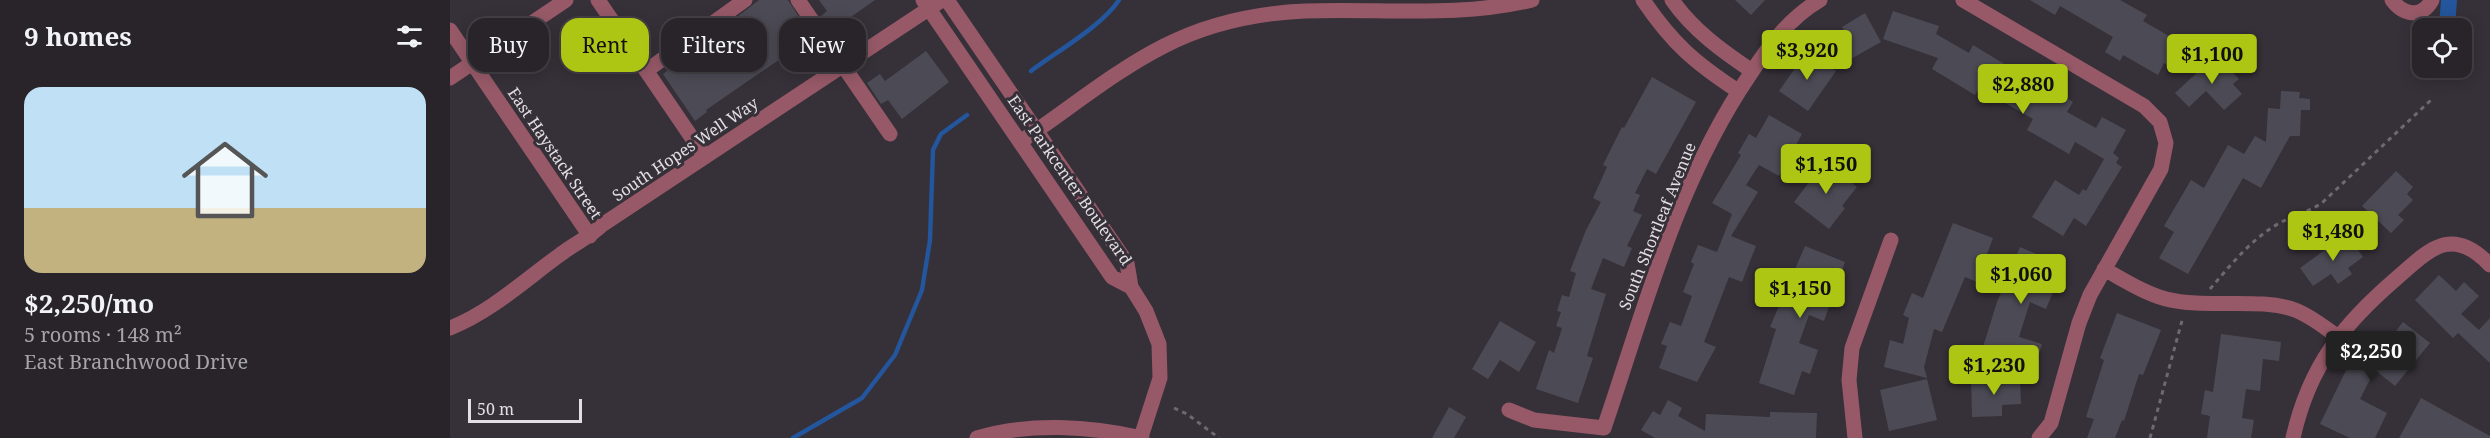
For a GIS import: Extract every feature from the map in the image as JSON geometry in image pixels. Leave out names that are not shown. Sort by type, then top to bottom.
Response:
[{"type":"street","points":[[539,18],[566,0]]},
{"type":"street","points":[[598,0],[610,18]]},
{"type":"street","points":[[649,68],[746,0]]},
{"type":"street","points":[[798,0],[810,18]]},
{"type":"street","name":"South Hopes Well Way","points":[[866,49],[926,4],[942,0]]},
{"type":"street","name":"East Parkcenter Boulevard","points":[[947,0],[1127,263],[1131,287],[1146,311],[1159,344],[1160,378],[1142,438]]},
{"type":"street","points":[[1020,142],[1128,67],[1166,45],[1213,26],[1259,16],[1304,11],[1459,11],[1512,5],[1532,0]]},
{"type":"street","points":[[1643,0],[1676,45],[1738,92]]},
{"type":"street","points":[[1672,0],[1708,40],[1752,71]]},
{"type":"street","name":"South Shortleaf Avenue","points":[[1606,433],[1666,244],[1709,144],[1752,71],[1791,21],[1820,0]]},
{"type":"street","points":[[1963,0],[2144,106],[2160,122],[2166,143],[2161,169],[2104,268],[2079,323],[2051,423],[2039,438]]},
{"type":"street","points":[[2391,0],[2406,12],[2421,12],[2427,9],[2432,0]]},
{"type":"street","name":"East Parkcenter Boulevard","points":[[926,4],[1112,277],[1131,287]]},
{"type":"street","name":"East Haystack Street","points":[[450,30],[468,56]]},
{"type":"street","points":[[450,78],[468,66]]},
{"type":"street","name":"East Haystack Street","points":[[479,72],[590,236]]},
{"type":"street","points":[[647,72],[705,157]]},
{"type":"street","name":"South Hopes Well Way","points":[[450,328],[474,318],[572,245],[590,236],[602,225],[834,72]]},
{"type":"street","points":[[847,72],[890,134]]},
{"type":"street","points":[[1855,438],[1849,380],[1852,348],[1891,240]]},
{"type":"street","points":[[2293,438],[2298,416],[2310,384],[2338,337],[2365,305],[2432,248],[2452,243],[2479,253],[2490,265]]},
{"type":"street","points":[[2104,268],[2139,289],[2165,299],[2189,303],[2275,306],[2293,309],[2311,317],[2338,337]]},
{"type":"street","points":[[1509,410],[1534,420],[1606,433]]},
{"type":"street","points":[[977,438],[1034,428],[1081,429],[1142,438]]},
{"type":"path","points":[[2210,289],[2257,238],[2275,225],[2311,210],[2323,202],[2432,99]]},
{"type":"path","points":[[2150,438],[2184,312]]},
{"type":"path","points":[[1174,408],[1187,414],[1219,438]]},
{"type":"building","points":[[759,0],[788,0],[800,18],[779,18],[779,60],[767,68],[767,18],[736,18]]},
{"type":"building","points":[[819,0],[875,0],[849,18],[822,18],[821,16],[827,11]]},
{"type":"building","points":[[1735,0],[1765,0],[1751,15]]},
{"type":"building","points":[[2030,0],[2120,0],[2147,15],[2143,21],[2193,50],[2180,73],[2164,63],[2158,75],[2123,55],[2120,61],[2105,52],[2113,37],[2060,6],[2055,15]]},
{"type":"building","points":[[1893,11],[1939,26],[1936,34],[1969,53],[1973,45],[2049,91],[2051,89],[2073,102],[2067,112],[2096,128],[2102,117],[2126,130],[2113,153],[2119,158],[2116,163],[2122,167],[2086,226],[2074,218],[2063,236],[2032,217],[2055,180],[2079,195],[2083,189],[2086,191],[2104,159],[2075,142],[2069,154],[2027,130],[2033,119],[1979,88],[1975,95],[1932,69],[1938,58],[1883,39]]},
{"type":"building","points":[[1865,13],[1881,42],[1840,65],[1827,43],[1846,33],[1842,27]]},
{"type":"building","points":[[926,51],[949,82],[902,119],[888,100],[881,104],[867,83],[880,74],[885,81]]},
{"type":"building","points":[[1807,51],[1836,71],[1808,111],[1779,91]]},
{"type":"building","points":[[2216,55],[2239,79],[2233,84],[2242,94],[2224,110],[2206,91],[2189,107],[2175,93]]},
{"type":"building","points":[[666,72],[761,72],[706,110],[707,112],[695,121],[663,74]]},
{"type":"building","points":[[1652,77],[1696,102],[1656,174],[1647,169],[1635,193],[1640,195],[1633,211],[1642,215],[1627,246],[1632,248],[1624,267],[1603,258],[1591,289],[1606,294],[1587,356],[1593,358],[1578,403],[1536,389],[1549,350],[1554,353],[1562,328],[1556,326],[1561,312],[1557,311],[1562,295],[1569,297],[1576,273],[1570,271],[1586,230],[1601,202],[1593,198],[1607,167],[1603,165],[1622,127],[1624,128]]},
{"type":"building","points":[[2281,91],[2300,92],[2299,98],[2310,99],[2310,110],[2301,110],[2300,136],[2290,136],[2261,188],[2243,178],[2188,274],[2159,258],[2174,232],[2164,226],[2191,180],[2204,188],[2228,145],[2244,154],[2255,136],[2266,142],[2268,108],[2280,109]]},
{"type":"building","points":[[1769,115],[1802,134],[1779,176],[1759,165],[1746,185],[1758,192],[1731,236],[1756,246],[1742,282],[1729,277],[1704,342],[1716,347],[1697,382],[1659,368],[1667,346],[1661,344],[1670,322],[1681,326],[1692,296],[1683,292],[1694,264],[1691,262],[1698,245],[1717,252],[1732,214],[1712,203],[1741,155],[1738,153],[1749,134],[1756,138]]},
{"type":"building","points":[[1825,161],[1857,187],[1842,206],[1845,208],[1829,229],[1794,202]]},
{"type":"building","points":[[2396,171],[2413,187],[2407,194],[2413,200],[2398,215],[2404,220],[2391,233],[2362,206]]},
{"type":"building","points":[[1953,223],[1993,238],[1977,282],[1965,277],[1942,332],[1934,329],[1924,367],[1927,378],[1884,367],[1890,340],[1903,344],[1909,318],[1903,315],[1912,293],[1923,298]]},
{"type":"building","points":[[2347,234],[2363,257],[2348,268],[2352,274],[2338,284],[2331,274],[2313,286],[2300,268]]},
{"type":"building","points":[[1805,246],[1845,262],[1824,321],[1809,315],[1799,343],[1818,350],[1810,374],[1802,371],[1794,395],[1759,383],[1776,329],[1770,327]]},
{"type":"building","points":[[2020,247],[2060,264],[2051,285],[2055,287],[2046,309],[2030,302],[2019,337],[2042,344],[2036,363],[1983,347],[1997,302]]},
{"type":"building","points":[[2439,275],[2456,291],[2464,282],[2479,296],[2461,314],[2479,330],[2490,318],[2490,363],[2458,333],[2453,338],[2415,300]]},
{"type":"building","points":[[2117,313],[2161,330],[2143,375],[2139,374],[2124,421],[2122,420],[2115,438],[2087,438],[2094,419],[2086,417],[2104,360],[2100,358]]},
{"type":"building","points":[[1500,321],[1536,342],[1519,372],[1500,360],[1488,379],[1472,369]]},
{"type":"building","points":[[2403,322],[2430,343],[2395,386],[2375,370],[2360,399],[2387,413],[2375,438],[2350,438],[2320,424],[2348,366],[2373,335],[2386,344]]},
{"type":"building","points":[[2221,334],[2281,342],[2279,361],[2263,359],[2260,391],[2246,389],[2242,418],[2254,420],[2251,438],[2207,438],[2210,416],[2201,414],[2205,390],[2213,392]]},
{"type":"building","points":[[2020,378],[2021,404],[2002,405],[2002,416],[1972,417],[1971,380]]},
{"type":"building","points":[[1927,379],[1937,420],[1889,431],[1880,390]]},
{"type":"building","points":[[2421,398],[2490,436],[2490,438],[2399,438]]},
{"type":"building","points":[[1668,400],[1682,408],[1678,416],[1705,431],[1706,414],[1770,417],[1770,412],[1817,413],[1816,438],[1655,438],[1641,430],[1653,411],[1660,415]]},
{"type":"building","points":[[1449,407],[1466,417],[1454,438],[1432,438]]},
{"type":"waterway","points":[[1031,71],[1090,29],[1119,0]]},
{"type":"waterway","points":[[2448,18],[2449,0]]},
{"type":"waterway","points":[[793,438],[862,398],[895,355],[922,290],[930,240],[933,150],[941,134],[967,115]]}]
